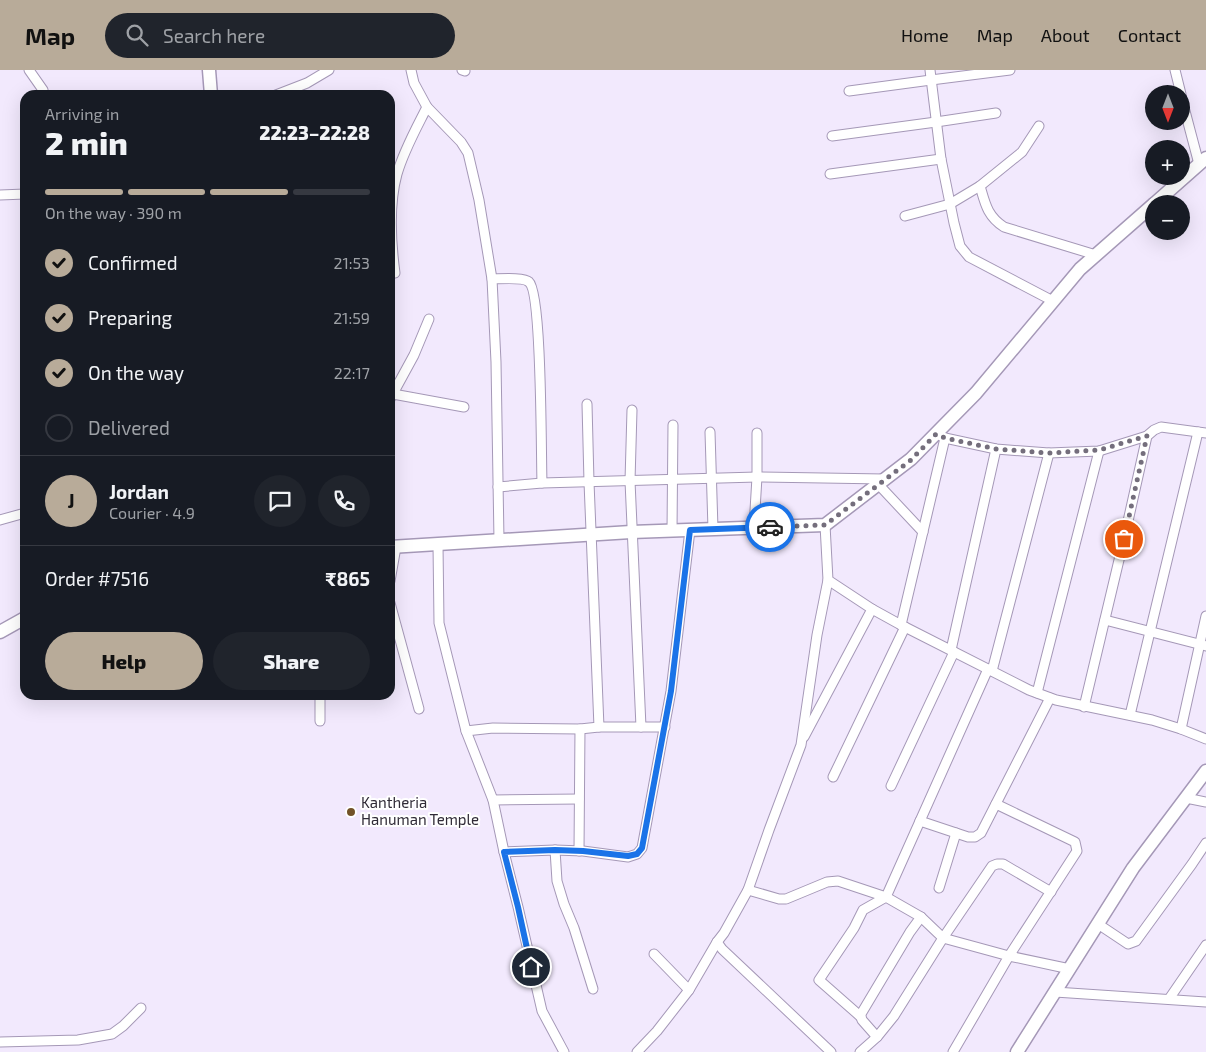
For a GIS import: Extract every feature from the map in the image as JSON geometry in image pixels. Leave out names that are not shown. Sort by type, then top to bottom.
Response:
[{"type":"main road","points":[[209,70],[211,90]]},
{"type":"main road","points":[[1164,195],[1202,161]]},
{"type":"main road","points":[[395,547],[631,532],[825,525],[940,436],[1080,269],[1145,212]]},
{"type":"main road","points":[[0,632],[20,621]]},
{"type":"main road","points":[[1017,1052],[1133,868],[1206,771]]},
{"type":"street","points":[[29,70],[42,90]]},
{"type":"street","points":[[294,90],[330,70]]},
{"type":"street","points":[[411,70],[414,83],[427,107],[461,142],[468,153],[479,200],[492,279],[496,362],[499,540]]},
{"type":"street","points":[[849,92],[930,75],[1005,70]]},
{"type":"street","points":[[1175,70],[1179,85]]},
{"type":"street","points":[[930,75],[940,159],[960,246],[969,257],[1053,302]]},
{"type":"street","points":[[395,184],[406,151],[427,107]]},
{"type":"street","points":[[832,136],[996,113]]},
{"type":"street","points":[[1190,123],[1202,161]]},
{"type":"street","points":[[905,216],[950,204],[980,186],[1022,152],[1039,126]]},
{"type":"street","points":[[830,174],[940,159]]},
{"type":"street","points":[[980,186],[987,211],[995,222],[1004,227],[1096,255]]},
{"type":"street","points":[[0,195],[20,194]]},
{"type":"street","points":[[492,279],[525,279],[530,282],[533,290],[536,305],[540,370],[542,483]]},
{"type":"street","points":[[395,390],[414,355],[429,319]]},
{"type":"street","points":[[395,396],[464,407]]},
{"type":"street","points":[[587,404],[599,727]]},
{"type":"street","points":[[632,410],[631,532],[641,727]]},
{"type":"street","points":[[672,531],[673,425]]},
{"type":"street","points":[[833,777],[903,626],[923,532],[940,436],[996,449],[1049,453],[1099,450],[1147,436],[1161,427],[1202,432],[1130,715]]},
{"type":"street","points":[[710,432],[713,529]]},
{"type":"street","points":[[754,527],[757,433]]},
{"type":"street","points":[[1084,707],[1147,436]]},
{"type":"street","points":[[891,786],[952,651],[996,449]]},
{"type":"street","points":[[1037,693],[1099,450]]},
{"type":"street","points":[[877,1037],[861,1017],[819,980],[854,928],[863,910],[886,897],[990,670],[1049,453]]},
{"type":"street","points":[[498,486],[756,477],[881,482],[923,532]]},
{"type":"street","points":[[0,520],[20,514]]},
{"type":"street","points":[[801,744],[817,635],[828,580],[825,525]]},
{"type":"street","points":[[504,852],[555,850],[628,856],[637,854],[642,848],[671,691],[690,530]]},
{"type":"street","points":[[438,545],[439,624],[466,731],[493,800],[542,1012],[564,1052]]},
{"type":"street","points":[[828,580],[872,609],[903,626],[1037,693],[1084,707],[1130,715],[1180,729],[1206,739]]},
{"type":"street","points":[[637,1052],[658,1031],[689,990],[748,890],[768,830],[801,744],[872,609]]},
{"type":"street","points":[[1180,729],[1202,646],[1206,616]]},
{"type":"street","points":[[1105,620],[1202,646]]},
{"type":"street","points":[[395,621],[419,709]]},
{"type":"street","points":[[920,821],[968,837],[975,837],[981,834],[1050,698]]},
{"type":"street","points":[[320,700],[320,721]]},
{"type":"street","points":[[466,731],[494,728],[580,729],[599,727],[665,727]]},
{"type":"street","points":[[579,851],[580,729]]},
{"type":"street","points":[[1186,798],[1206,802]]},
{"type":"street","points":[[493,800],[579,799]]},
{"type":"street","points":[[953,1052],[1009,956],[1077,851],[1075,842],[996,804]]},
{"type":"street","points":[[940,888],[956,833]]},
{"type":"street","points":[[1098,924],[1128,944],[1136,941],[1206,843]]},
{"type":"street","points":[[555,850],[558,881],[564,904],[574,928],[593,989]]},
{"type":"street","points":[[860,1052],[877,1037],[894,1016],[943,938],[992,866],[1003,864],[1050,892]]},
{"type":"street","points":[[748,890],[779,899],[786,899],[827,882],[838,881],[886,897],[921,917],[943,938],[1009,956],[1070,969]]},
{"type":"street","points":[[861,1017],[910,932],[921,917]]},
{"type":"street","points":[[718,942],[722,949],[831,1052]]},
{"type":"street","points":[[1169,999],[1206,945]]},
{"type":"street","points":[[654,954],[689,990]]},
{"type":"street","points":[[1055,992],[1206,1002]]},
{"type":"street","points":[[0,1042],[78,1040],[112,1034],[141,1008]]},
{"type":"way so far","points":[[770,527],[825,525],[911,460],[936,434],[945,438],[996,449],[1049,453],[1099,450],[1147,436],[1124,539]]},
{"type":"place","name":"Kantheria Hanuman Temple","points":[[351,812]]},
{"type":"route","points":[[531,967],[504,852],[555,850],[628,856],[637,854],[642,848],[671,691],[690,530],[770,527]]}]
